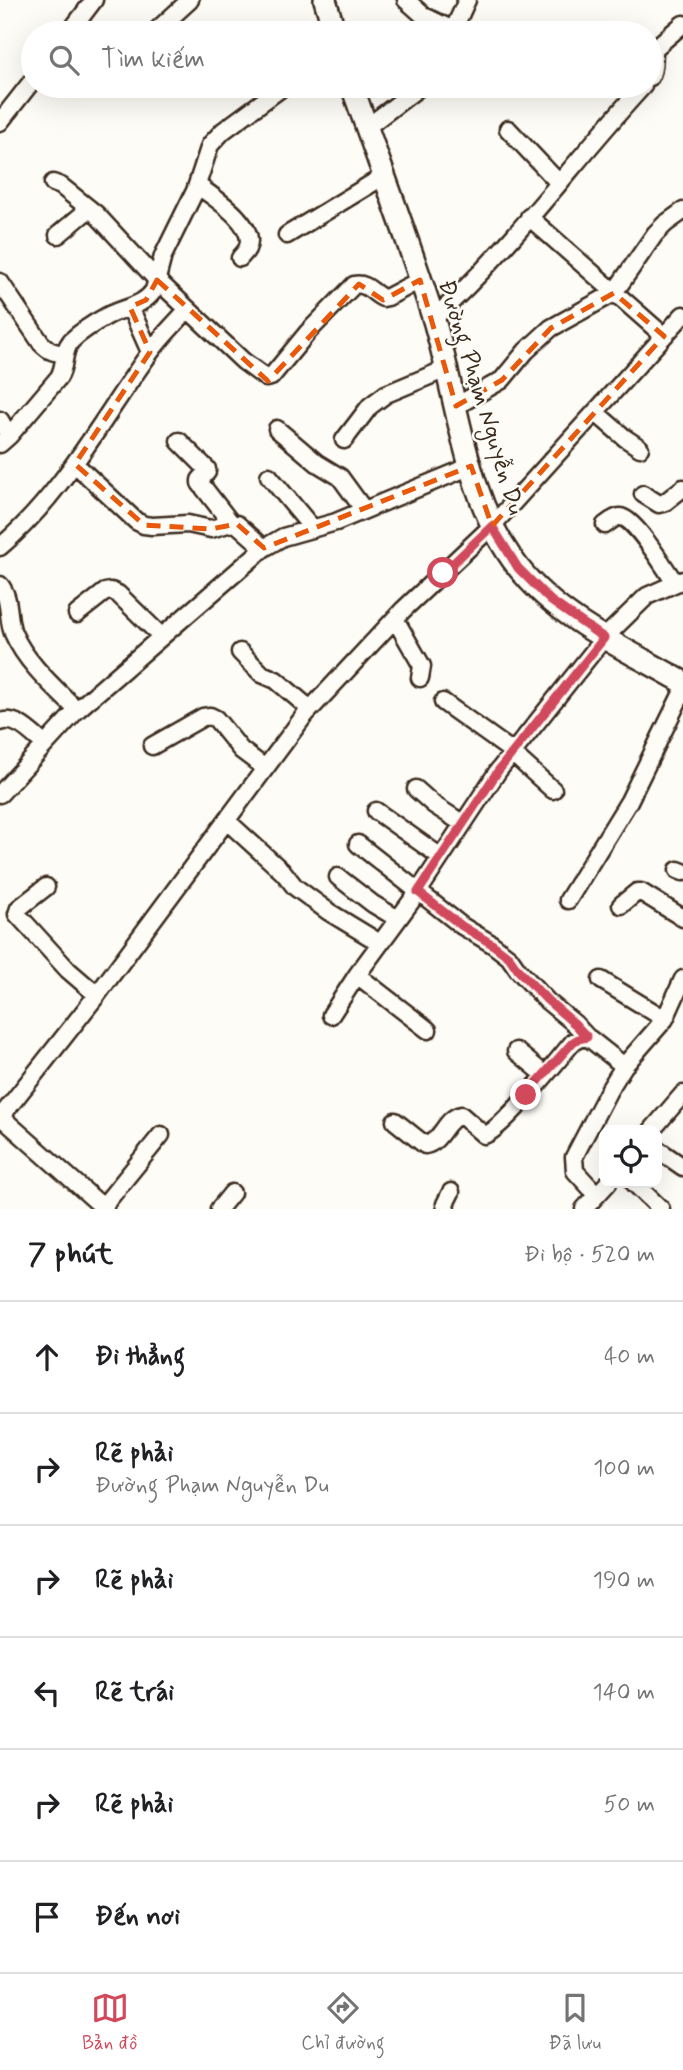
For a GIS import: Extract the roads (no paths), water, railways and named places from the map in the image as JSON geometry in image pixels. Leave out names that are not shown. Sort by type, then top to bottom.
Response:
[{"type":"main road","points":[[325,0],[331,21]]},
{"type":"main road","name":"Đường Phạm Nguyễn Du","points":[[356,98],[433,319],[471,466],[492,526],[518,568],[551,601],[604,638],[683,682]]},
{"type":"street","points":[[78,21],[94,0]]},
{"type":"street","points":[[167,21],[190,0]]},
{"type":"street","points":[[405,0],[433,21]]},
{"type":"street","points":[[458,21],[467,0]]},
{"type":"street","points":[[662,42],[683,24]]},
{"type":"street","points":[[0,122],[21,95]]},
{"type":"street","points":[[5,440],[59,377],[64,366],[64,352],[71,341],[101,320],[146,300],[151,295],[163,256],[197,185],[205,157],[216,138],[268,98]]},
{"type":"street","points":[[367,127],[405,98]]},
{"type":"street","points":[[433,319],[473,282],[633,98]]},
{"type":"street","points":[[508,129],[559,183]]},
{"type":"street","points":[[288,235],[384,176]]},
{"type":"street","points":[[53,183],[61,186],[89,209],[157,280],[262,377],[268,378],[308,332],[355,285],[366,286],[383,298],[420,280]]},
{"type":"street","points":[[197,185],[233,213],[246,228],[248,248],[240,258]]},
{"type":"street","points":[[58,235],[89,209]]},
{"type":"street","points":[[456,406],[502,380],[526,351],[551,328],[614,293],[655,234],[683,211]]},
{"type":"street","points":[[529,217],[664,336]]},
{"type":"street","points":[[0,282],[41,343],[54,353],[64,352]]},
{"type":"street","points":[[130,307],[150,352]]},
{"type":"street","points":[[0,547],[30,518],[75,464],[150,352],[188,309]]},
{"type":"street","points":[[161,1135],[103,1208],[0,1117],[97,995],[310,709],[395,619],[492,526],[683,315]]},
{"type":"street","points":[[344,440],[370,406],[386,394],[446,369]]},
{"type":"street","points":[[595,412],[640,448]]},
{"type":"street","points":[[0,420],[5,440]]},
{"type":"street","points":[[277,429],[317,463],[340,477],[364,510]]},
{"type":"street","points":[[179,441],[207,469],[200,483],[231,523]]},
{"type":"street","points":[[75,464],[136,521],[144,525],[188,524],[211,529],[231,523],[237,524],[264,548]]},
{"type":"street","points":[[3,784],[77,710],[264,548],[283,537],[336,522],[471,466]]},
{"type":"street","points":[[268,476],[313,529]]},
{"type":"street","points":[[643,494],[659,504],[683,488]]},
{"type":"street","points":[[331,1015],[512,752],[604,638],[639,602],[679,581],[624,517],[605,525]]},
{"type":"street","points":[[0,585],[6,595],[14,634],[24,651],[54,688],[77,710]]},
{"type":"street","points":[[77,614],[105,592],[111,591],[118,594],[162,636]]},
{"type":"street","points":[[395,619],[422,666],[420,678]]},
{"type":"street","points":[[240,652],[262,674],[276,680],[310,709]]},
{"type":"street","points":[[568,900],[629,801],[683,691]]},
{"type":"street","points":[[443,702],[512,752],[553,790]]},
{"type":"street","points":[[152,746],[203,717],[210,716],[216,719],[241,750],[265,768]]},
{"type":"street","points":[[0,722],[15,721],[44,744]]},
{"type":"street","points":[[416,789],[433,805],[463,823]]},
{"type":"street","points":[[376,811],[441,857]]},
{"type":"street","points":[[227,821],[284,873],[295,887],[329,912],[380,943]]},
{"type":"street","points":[[358,844],[462,926],[509,957],[547,1000],[624,1066]]},
{"type":"street","points":[[338,877],[398,919]]},
{"type":"street","points":[[46,887],[19,908],[17,914],[68,970],[97,995]]},
{"type":"street","points":[[621,905],[641,892],[683,918]]},
{"type":"street","points":[[357,975],[428,1030]]},
{"type":"street","points":[[584,1209],[602,1189],[575,1171],[573,1157],[624,1066],[665,1019],[683,979]]},
{"type":"street","points":[[601,980],[665,1019]]},
{"type":"street","points":[[395,1121],[425,1145],[430,1145],[437,1139],[453,1117],[458,1115],[484,1135],[491,1134],[573,1042],[587,1037]]},
{"type":"street","points":[[516,1051],[545,1075]]},
{"type":"street","points":[[656,1125],[683,1094]]},
{"type":"street","points":[[662,1152],[683,1167]]},
{"type":"street","points":[[639,1188],[661,1209]]},
{"type":"street","points":[[446,1209],[445,1204],[451,1192]]},
{"type":"street","points":[[219,1209],[232,1193]]}]
